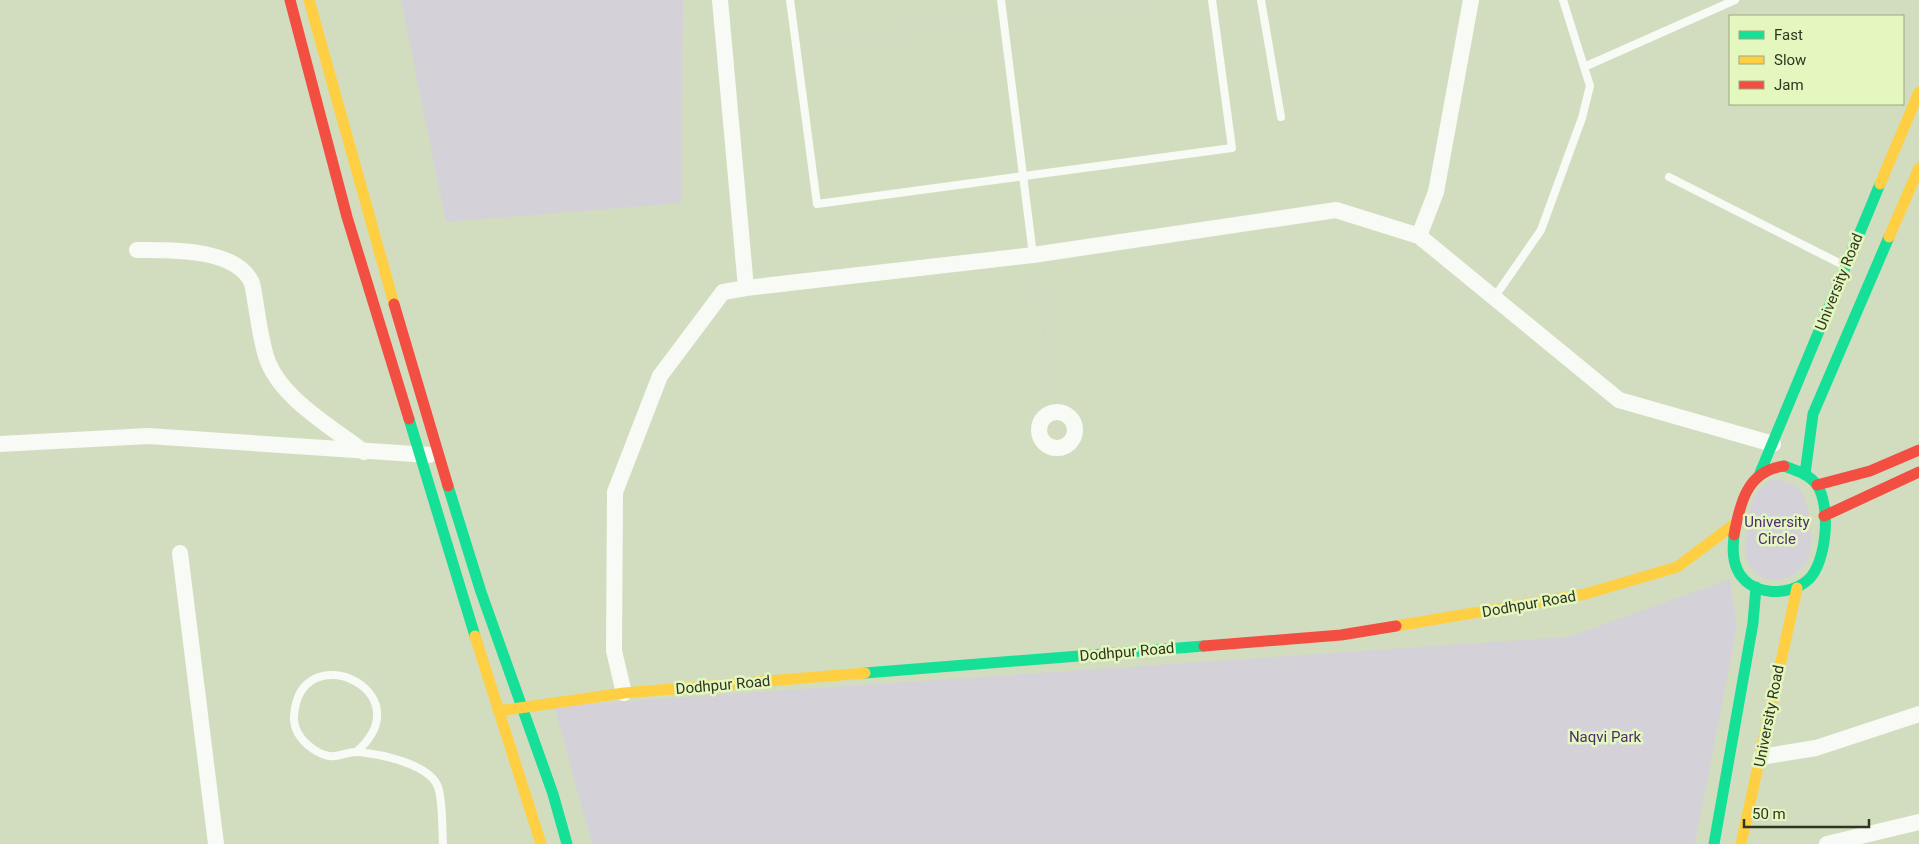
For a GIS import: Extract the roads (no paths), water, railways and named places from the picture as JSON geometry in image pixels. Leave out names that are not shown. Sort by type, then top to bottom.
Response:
[{"type":"main road","points":[[290,0],[347,217],[422,456],[498,711],[541,844]]},
{"type":"main road","points":[[309,0],[338,109],[481,592],[553,794],[567,844]]},
{"type":"main road","name":"University Road","points":[[1760,473],[1919,92]]},
{"type":"main road","points":[[1805,474],[1813,414],[1919,168]]},
{"type":"main road","points":[[1817,485],[1852,478],[1891,464],[1919,450]]},
{"type":"main road","points":[[1784,466],[1805,474],[1817,485],[1823,502],[1825,528],[1822,552],[1811,578],[1798,588],[1780,593],[1748,584],[1736,570],[1734,556],[1736,523],[1741,504],[1749,486],[1760,473],[1771,468],[1784,466]]},
{"type":"main road","points":[[1824,516],[1919,472]]},
{"type":"main road","name":"Dodhpur Road","points":[[498,711],[624,693],[1341,635],[1585,594],[1677,567],[1736,523]]},
{"type":"main road","points":[[1714,844],[1753,623],[1756,587]]},
{"type":"main road","name":"University Road","points":[[1741,844],[1761,758],[1775,678],[1798,588]]},
{"type":"street","points":[[720,0],[746,288]]},
{"type":"street","points":[[1419,236],[1436,192],[1471,0]]},
{"type":"street","points":[[624,693],[614,651],[615,492],[660,376],[723,292],[1033,255],[1336,210],[1419,236],[1619,400],[1773,444]]},
{"type":"street","points":[[138,250],[167,250],[204,254],[240,266],[247,273],[252,283],[266,357],[278,380],[292,397],[364,452]]},
{"type":"street","points":[[0,444],[148,436],[218,439],[422,456],[439,454]]},
{"type":"street","points":[[180,553],[216,844]]},
{"type":"street","points":[[1761,758],[1816,748],[1919,714]]},
{"type":"street","points":[[1827,844],[1919,822]]},
{"type":"lane","points":[[790,0],[817,204],[1232,148],[1212,0]]},
{"type":"lane","points":[[1002,0],[1033,255]]},
{"type":"lane","points":[[1262,0],[1281,116]]},
{"type":"lane","points":[[1494,298],[1542,230],[1584,110],[1590,86],[1563,0]]},
{"type":"lane","points":[[1584,67],[1735,0]]},
{"type":"lane","points":[[1669,177],[1845,266]]},
{"type":"lane","points":[[356,752],[368,741],[376,726],[377,710],[372,695],[361,682],[347,675],[330,674],[315,679],[303,690],[295,704],[294,720],[299,736],[310,748],[324,756],[341,757],[356,752],[408,763],[428,773],[438,787],[443,844]]},
{"type":"park label","name":"University Circle","points":[[1777,530]]},
{"type":"park label","name":"Naqvi Park","points":[[1605,737]]}]
